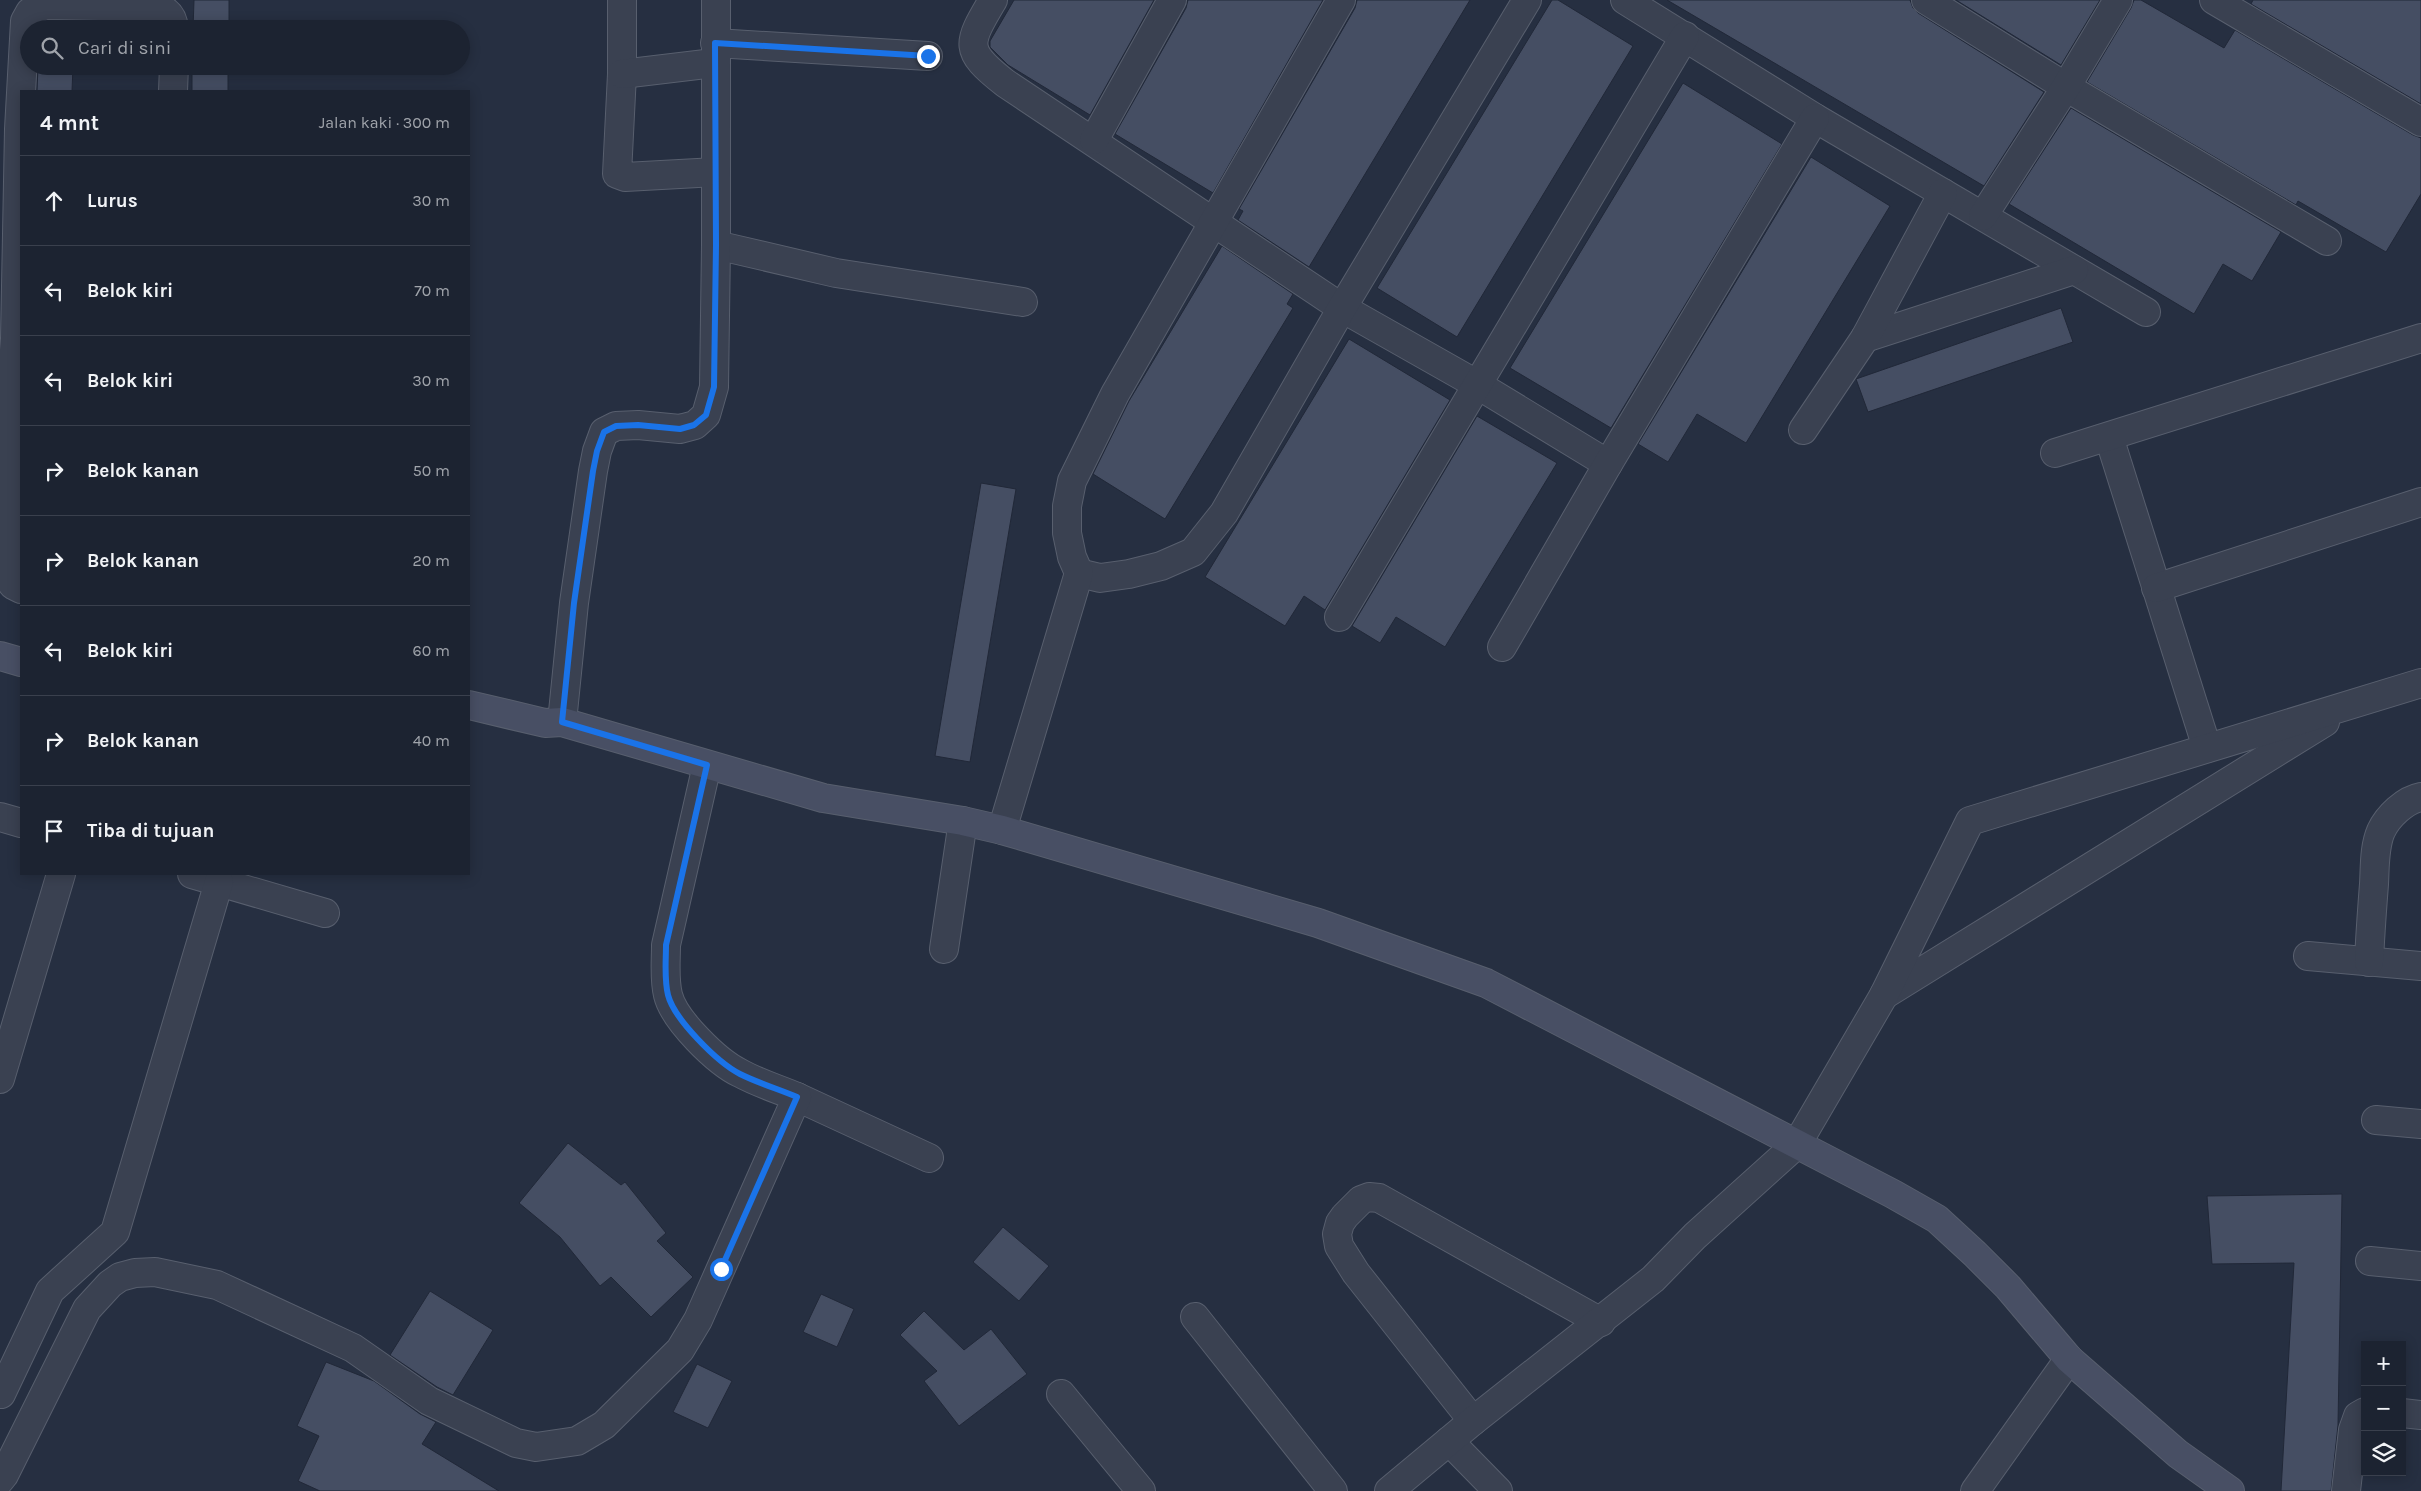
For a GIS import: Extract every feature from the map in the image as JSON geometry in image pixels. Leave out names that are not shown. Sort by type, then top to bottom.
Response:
[{"type":"street","points":[[622,0],[622,74],[617,174],[625,177],[716,172]]},
{"type":"street","points":[[562,722],[574,603],[597,451],[604,432],[616,426],[638,425],[680,429],[694,425],[706,415],[714,387],[716,0]]},
{"type":"street","points":[[993,0],[975,30],[974,49],[982,65],[1005,83],[1094,140],[1136,172],[1342,308],[1478,385],[1608,464]]},
{"type":"street","points":[[1094,140],[1172,0]]},
{"type":"street","points":[[1002,830],[1080,573],[1072,557],[1067,533],[1067,506],[1072,481],[1116,394],[1341,0]]},
{"type":"street","points":[[1080,573],[1100,578],[1129,574],[1160,566],[1193,552],[1224,513],[1342,308],[1527,0]]},
{"type":"street","points":[[1926,0],[2066,87],[2327,241]]},
{"type":"street","points":[[1982,216],[2066,87],[2118,0]]},
{"type":"street","points":[[2227,3],[2421,122]]},
{"type":"street","points":[[26,20],[30,12],[45,5],[155,7],[171,14],[172,20]]},
{"type":"street","points":[[1643,5],[1684,36],[1815,118],[2146,312]]},
{"type":"street","points":[[1339,617],[1684,36]]},
{"type":"street","points":[[622,74],[715,53],[928,56]]},
{"type":"street","points":[[20,54],[9,127],[8,277],[15,339],[3,435],[7,576],[13,585],[20,588]]},
{"type":"street","points":[[173,90],[174,75]]},
{"type":"street","points":[[1502,647],[1608,464],[1815,118]]},
{"type":"street","points":[[1803,430],[1865,338],[1943,193]]},
{"type":"street","points":[[716,245],[836,273],[1023,302]]},
{"type":"street","points":[[1865,338],[2074,270]]},
{"type":"street","points":[[2055,453],[2421,338]]},
{"type":"street","points":[[2109,437],[2206,748]]},
{"type":"street","points":[[2156,588],[2421,502]]},
{"type":"street","points":[[0,656],[20,662]]},
{"type":"street","points":[[1389,1491],[1473,1421],[1602,1322],[1653,1279],[1695,1236],[1797,1144],[1884,995],[1970,821],[2421,683]]},
{"type":"street","points":[[1884,995],[2357,702]]},
{"type":"street","points":[[470,705],[545,723],[562,722],[823,798],[963,821],[1002,830],[1318,923],[1486,984],[1893,1194],[1938,1220],[1976,1254],[2008,1287],[2069,1359],[2178,1454],[2230,1491]]},
{"type":"street","points":[[707,765],[666,945],[668,994],[673,1008],[683,1023],[712,1052],[738,1073],[797,1097],[930,1158]]},
{"type":"street","points":[[2369,962],[2375,861],[2379,837],[2382,828],[2400,807],[2412,799],[2421,797]]},
{"type":"street","points":[[0,817],[20,823]]},
{"type":"street","points":[[944,949],[963,821]]},
{"type":"street","points":[[0,1079],[61,875]]},
{"type":"street","points":[[195,875],[325,913]]},
{"type":"street","points":[[1,1394],[50,1292],[115,1232],[219,882]]},
{"type":"street","points":[[2308,956],[2421,966]]},
{"type":"street","points":[[0,1480],[87,1309],[110,1284],[120,1277],[155,1272],[217,1285],[353,1348],[429,1402],[516,1443],[536,1447],[577,1441],[604,1425],[680,1350],[698,1320],[797,1097]]},
{"type":"street","points":[[2376,1120],[2421,1124]]},
{"type":"street","points":[[1473,1421],[1356,1273],[1339,1246],[1337,1234],[1340,1223],[1361,1200],[1369,1197],[1379,1198],[1602,1322]]},
{"type":"street","points":[[2370,1261],[2421,1266]]},
{"type":"street","points":[[1195,1317],[1333,1491]]},
{"type":"street","points":[[1975,1491],[2069,1359]]},
{"type":"street","points":[[1061,1394],[1141,1491]]},
{"type":"street","points":[[2406,1413],[2421,1415]]},
{"type":"street","points":[[2346,1491],[2353,1430],[2358,1416],[2361,1414]]},
{"type":"street","points":[[1449,1441],[1498,1491]]},
{"type":"building","points":[[194,0],[229,0],[229,20],[193,20]]},
{"type":"building","points":[[1014,0],[1154,0],[1090,115],[1008,65],[990,47],[990,41]]},
{"type":"building","points":[[1188,0],[1323,0],[1213,193],[1115,134],[1186,8]]},
{"type":"building","points":[[1357,0],[1470,0],[1309,267],[1238,220],[1243,211],[1239,209],[1355,8]]},
{"type":"building","points":[[1552,0],[1558,0],[1633,46],[1457,337],[1377,288]]},
{"type":"building","points":[[1667,0],[1910,0],[1913,8],[1918,13],[2044,92],[1984,186]]},
{"type":"building","points":[[1956,0],[2100,0],[2061,65]]},
{"type":"building","points":[[2134,0],[2141,0],[2224,48],[2235,30],[2421,138],[2421,194],[2386,252],[2298,201],[2296,205],[2087,82]]},
{"type":"building","points":[[2253,0],[2421,0],[2421,104],[2251,4]]},
{"type":"building","points":[[38,75],[73,75],[72,90],[37,90]]},
{"type":"building","points":[[192,75],[228,75],[228,90],[192,90]]},
{"type":"building","points":[[1683,83],[1782,144],[1611,428],[1510,368]]},
{"type":"building","points":[[2071,108],[2281,232],[2252,281],[2223,264],[2194,314],[2009,204]]},
{"type":"building","points":[[1811,157],[1890,206],[1746,443],[1697,414],[1668,462],[1638,444]]},
{"type":"building","points":[[1222,246],[1293,294],[1287,304],[1293,308],[1165,519],[1093,474],[1129,401]]},
{"type":"building","points":[[2061,308],[2073,342],[1868,412],[1856,379]]},
{"type":"building","points":[[1349,339],[1450,400],[1325,610],[1304,596],[1285,626],[1205,577]]},
{"type":"building","points":[[1477,416],[1557,463],[1445,647],[1396,617],[1380,643],[1352,626]]},
{"type":"building","points":[[981,483],[1016,489],[970,762],[935,756]]},
{"type":"building","points":[[568,1143],[621,1185],[625,1182],[666,1233],[657,1241],[693,1277],[651,1317],[611,1277],[600,1286],[560,1237],[519,1203]]},
{"type":"building","points":[[2342,1194],[2338,1425],[2331,1491],[2281,1491],[2294,1263],[2212,1264],[2207,1196]]},
{"type":"building","points":[[1003,1227],[1049,1266],[1019,1301],[973,1262]]},
{"type":"building","points":[[430,1291],[493,1330],[453,1395],[437,1387],[390,1355]]},
{"type":"building","points":[[821,1294],[854,1309],[837,1347],[803,1332]]},
{"type":"building","points":[[924,1311],[964,1350],[991,1329],[1027,1374],[959,1426],[924,1381],[937,1371],[900,1335]]},
{"type":"building","points":[[326,1362],[374,1381],[420,1414],[436,1422],[422,1444],[499,1491],[320,1491],[298,1481],[319,1436],[297,1426]]},
{"type":"building","points":[[697,1364],[732,1381],[708,1428],[673,1412]]},
{"type":"route","points":[[721,1269],[797,1097],[738,1073],[712,1052],[683,1023],[673,1008],[668,994],[666,945],[707,765],[562,722],[574,603],[593,471],[597,451],[604,432],[616,426],[638,425],[680,429],[694,425],[706,415],[714,387],[716,245],[715,43],[928,56]]}]
